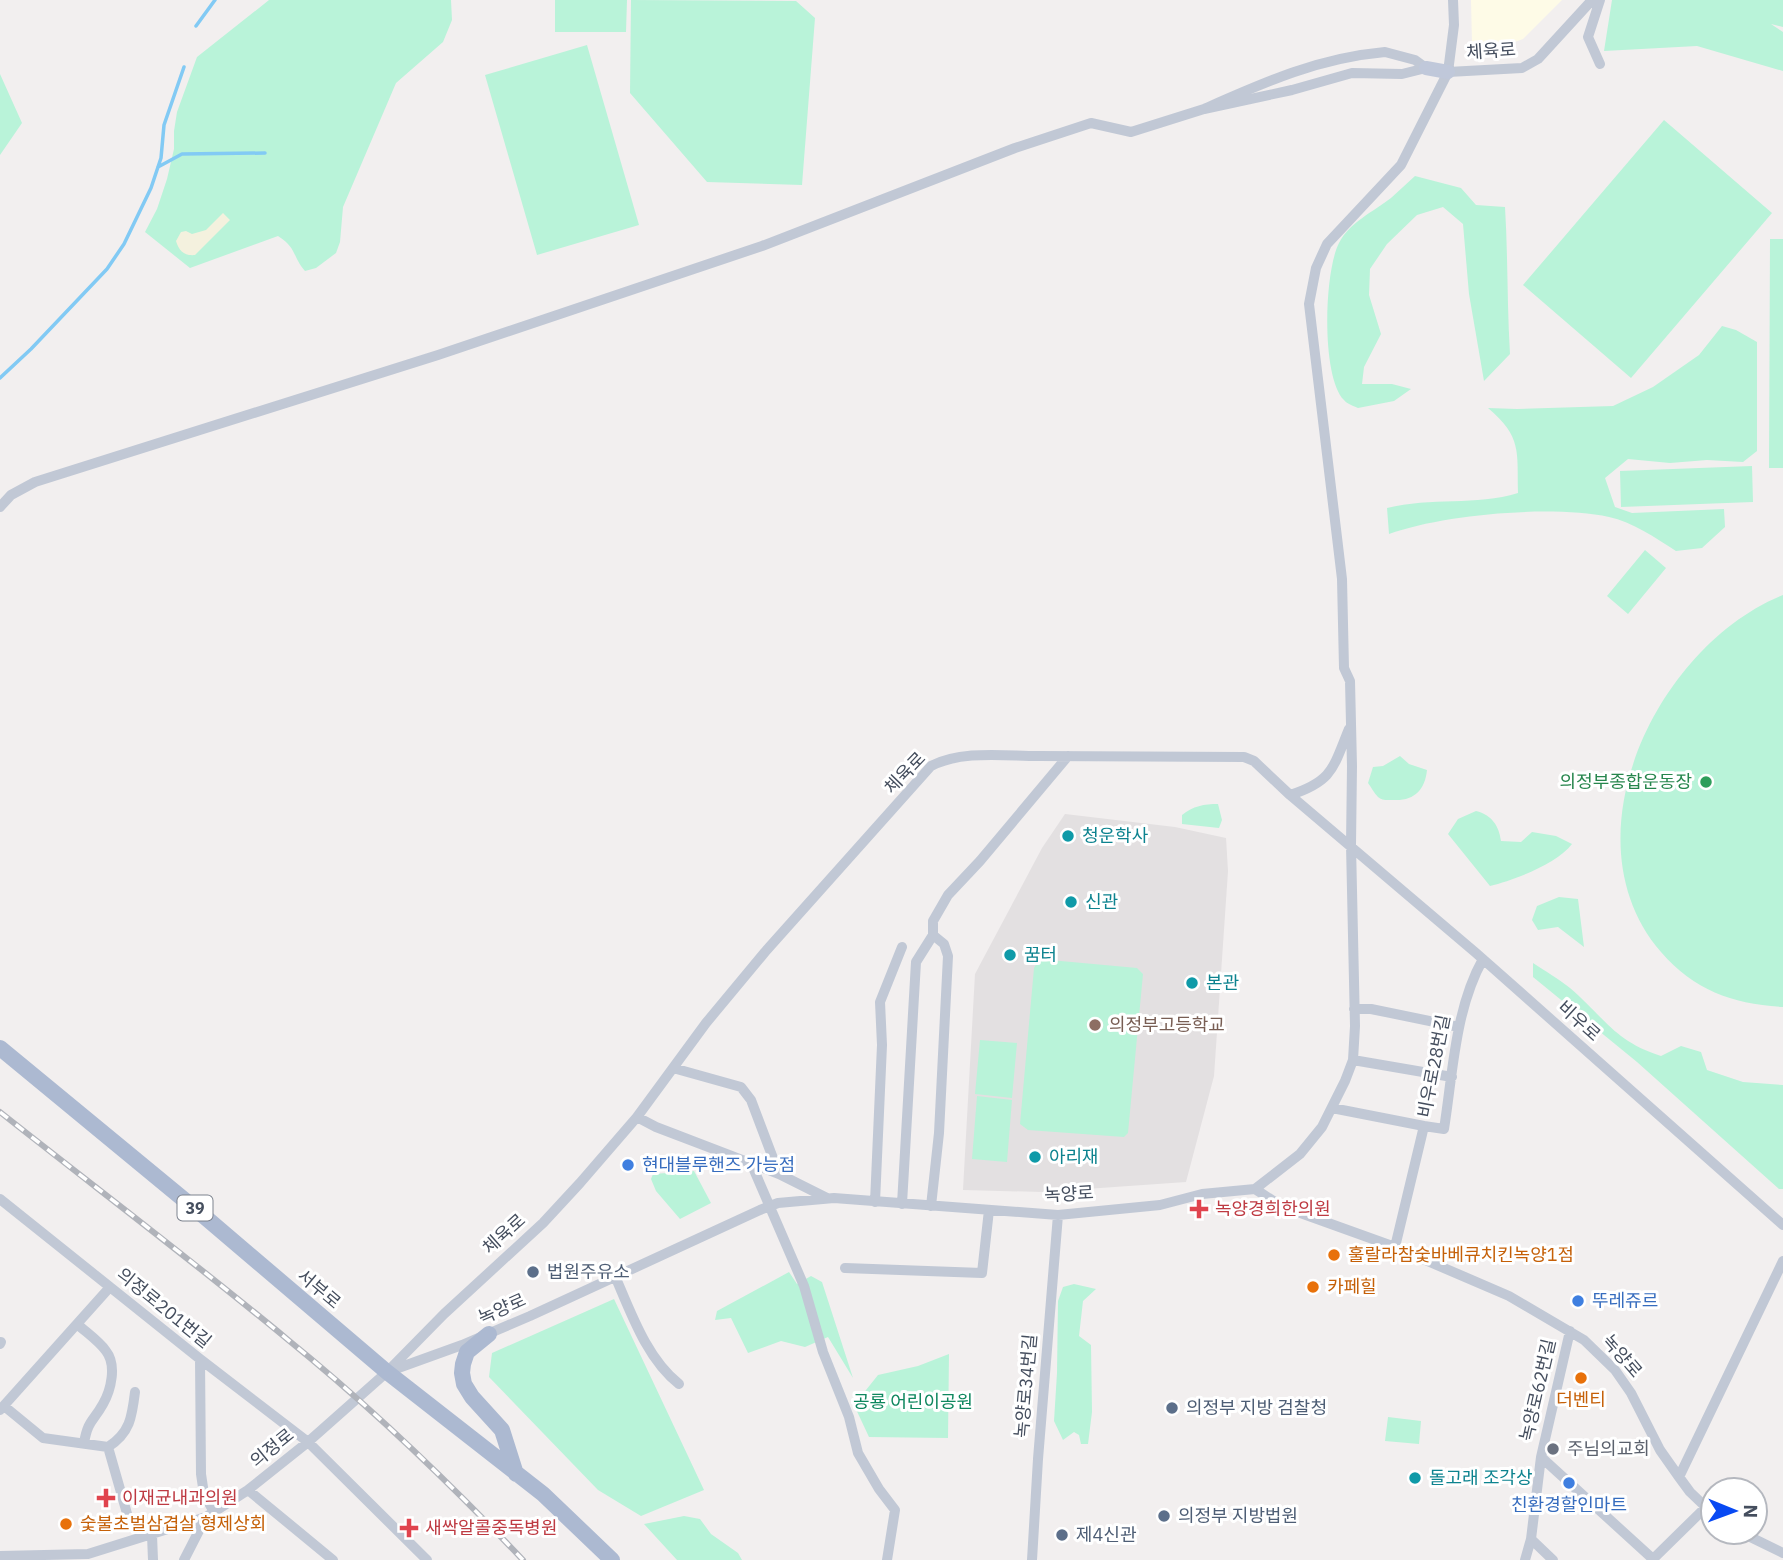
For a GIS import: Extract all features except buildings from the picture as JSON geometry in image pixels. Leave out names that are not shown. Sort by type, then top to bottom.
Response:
[{"type":"main road","name":"서부로","points":[[0,1048],[387,1372],[566,1514],[612,1560]]},
{"type":"main road","points":[[489,1334],[467,1352],[462,1373],[464,1384],[472,1397],[502,1430],[516,1474]]},
{"type":"street","points":[[1255,1189],[1300,1154],[1322,1127],[1353,1060],[1355,1026],[1350,681],[1344,668],[1342,579],[1309,304],[1316,268],[1327,244],[1401,165],[1448,72],[1454,25],[1452,0]]},
{"type":"street","name":"체육로","points":[[1448,72],[1522,68],[1538,59],[1592,0]]},
{"type":"street","points":[[1600,0],[1588,37],[1600,64]]},
{"type":"street","points":[[0,507],[11,495],[35,482],[438,355],[762,246],[1015,148],[1091,123],[1131,132],[1204,108],[1288,72],[1347,57],[1385,52],[1415,60],[1426,68]]},
{"type":"street","points":[[1204,108],[1292,90],[1352,74],[1402,74],[1426,68],[1448,72]]},
{"type":"street","points":[[1290,795],[1314,786],[1333,770],[1352,723]]},
{"type":"street","points":[[902,1204],[916,962],[933,935],[933,921],[948,895],[1068,756]]},
{"type":"street","name":"체육로","points":[[387,1372],[444,1314],[543,1223],[637,1117],[765,952],[931,766],[943,760],[962,757],[1244,757],[1254,761],[1290,795],[1351,845]]},
{"type":"street","name":"비우로","points":[[1351,845],[1783,1225]]},
{"type":"street","points":[[931,1206],[939,1133],[948,956],[944,944],[933,935]]},
{"type":"street","points":[[875,1202],[882,1045],[880,1002],[902,947]]},
{"type":"street","name":"비우로28번길","points":[[1395,1247],[1424,1126],[1444,1129],[1460,1027],[1471,981],[1483,959]]},
{"type":"street","points":[[1354,1009],[1371,1009],[1460,1027]]},
{"type":"street","points":[[1353,1060],[1452,1077]]},
{"type":"street","points":[[673,1068],[741,1087],[751,1100],[779,1174]]},
{"type":"street","points":[[1332,1108],[1424,1126]]},
{"type":"street","points":[[637,1117],[656,1127],[779,1174],[827,1198]]},
{"type":"street","points":[[751,1163],[804,1286],[823,1352],[849,1417],[858,1453],[878,1489],[895,1510],[887,1560]]},
{"type":"street","name":"녹양로","points":[[387,1372],[489,1334],[770,1206],[827,1198],[1058,1215],[1160,1205],[1202,1194],[1255,1189],[1281,1206],[1395,1247],[1508,1296],[1570,1331],[1600,1354],[1615,1370],[1631,1393],[1660,1450],[1699,1500]]},
{"type":"street","name":"의정로201번길","points":[[0,1199],[200,1359],[308,1441],[427,1560]]},
{"type":"street","points":[[845,1268],[982,1273],[989,1210]]},
{"type":"street","name":"녹양로34번길","points":[[1032,1560],[1058,1215]]},
{"type":"street","points":[[1679,1477],[1783,1261]]},
{"type":"street","points":[[615,1276],[629,1310],[663,1372],[679,1384]]},
{"type":"street","points":[[108,1447],[43,1438],[2,1408],[110,1287]]},
{"type":"street","points":[[77,1324],[108,1352],[111,1370],[111,1389],[102,1407],[91,1418],[84,1443]]},
{"type":"street","name":"녹양로62번길","points":[[1525,1560],[1531,1539],[1541,1457],[1570,1331]]},
{"type":"street","points":[[184,1560],[210,1515],[201,1474],[200,1359]]},
{"type":"street","name":"의정로","points":[[0,1556],[93,1557],[210,1515],[248,1490],[387,1372]]},
{"type":"street","points":[[108,1447],[127,1430],[132,1420],[135,1392]]},
{"type":"street","points":[[108,1447],[128,1517],[152,1535],[153,1560]]},
{"type":"street","name":"녹양로62번길","points":[[1541,1457],[1653,1560]]},
{"type":"street","points":[[248,1490],[328,1558]]},
{"type":"street","points":[[1653,1560],[1699,1520]]},
{"type":"street","points":[[1531,1539],[1553,1560]]},
{"type":"shaded area","points":[[1471,0],[1562,0],[1523,39],[1477,56],[1472,43]]},
{"type":"shaded area","name":"의정부고등학교","points":[[1065,814],[1175,827],[1226,838],[1228,871],[1214,1076],[1186,1182],[1043,1192],[963,1190],[975,974],[1042,848]]},
{"type":"green space","points":[[269,0],[451,0],[452,20],[443,42],[396,83],[343,207],[340,242],[336,253],[316,268],[305,271],[288,244],[278,236],[190,268],[145,232],[157,209],[167,179],[174,149],[177,112],[197,57]]},
{"type":"green space","points":[[555,0],[627,0],[626,32],[555,32]]},
{"type":"green space","points":[[631,0],[796,1],[815,18],[802,185],[707,182],[630,93]]},
{"type":"green space","points":[[1612,0],[1783,0],[1783,27],[1771,24],[1783,32],[1783,71],[1697,46],[1604,51]]},
{"type":"green space","points":[[587,45],[639,225],[537,255],[485,75]]},
{"type":"green space","points":[[0,74],[22,123],[0,155]]},
{"type":"green space","points":[[1664,120],[1772,213],[1631,378],[1523,285]]},
{"type":"green space","points":[[1415,176],[1461,188],[1476,205],[1505,207],[1510,354],[1484,381],[1469,294],[1463,224],[1443,207],[1417,215],[1387,244],[1370,269],[1369,295],[1381,334],[1364,367],[1362,384],[1392,384],[1411,389],[1394,401],[1358,408],[1344,400],[1331,370],[1327,324],[1334,257],[1339,243],[1349,229],[1391,198]]},
{"type":"green space","points":[[1770,239],[1783,239],[1783,468],[1769,468]]},
{"type":"green space","points":[[1722,326],[1736,330],[1757,342],[1757,451],[1743,462],[1707,460],[1670,463],[1628,459],[1605,478],[1615,507],[1632,513],[1724,509],[1725,527],[1702,548],[1676,551],[1618,519],[1585,513],[1528,512],[1467,517],[1438,521],[1389,534],[1387,508],[1486,499],[1518,493],[1517,455],[1512,437],[1488,408],[1613,406],[1653,387],[1699,355]]},
{"type":"green space","points":[[1752,466],[1753,502],[1621,507],[1620,471]]},
{"type":"green space","points":[[1645,550],[1666,568],[1628,614],[1607,596]]},
{"type":"green space","name":"의정부종합운동장","points":[[1783,595],[1783,1007],[1731,999],[1701,986],[1674,965],[1661,952],[1633,906],[1621,855],[1624,802],[1638,750],[1664,700],[1697,656],[1738,620]]},
{"type":"green space","points":[[1400,756],[1409,764],[1427,770],[1424,783],[1417,793],[1407,799],[1381,799],[1368,783],[1373,767],[1383,766]]},
{"type":"green space","points":[[1218,804],[1222,820],[1219,828],[1182,824],[1182,815],[1190,809]]},
{"type":"green space","points":[[1476,811],[1494,822],[1501,841],[1521,842],[1532,832],[1556,836],[1572,844],[1546,864],[1490,886],[1448,834],[1458,819]]},
{"type":"green space","points":[[1559,897],[1578,899],[1584,947],[1558,927],[1538,930],[1532,920],[1537,906]]},
{"type":"green space","points":[[1039,959],[1137,968],[1143,974],[1128,1133],[1124,1137],[1028,1130],[1020,1124],[1034,968]]},
{"type":"green space","points":[[1533,963],[1570,988],[1621,1036],[1645,1050],[1661,1056],[1681,1046],[1701,1052],[1707,1070],[1743,1082],[1783,1085],[1783,1189],[1779,1189],[1637,1062],[1533,977]]},
{"type":"green space","points":[[980,1040],[1017,1043],[1012,1098],[975,1094]]},
{"type":"green space","points":[[977,1096],[1012,1100],[1007,1162],[972,1159]]},
{"type":"green space","points":[[694,1171],[711,1203],[680,1219],[656,1191],[651,1179],[653,1174]]},
{"type":"green space","points":[[789,1272],[797,1284],[811,1276],[822,1282],[853,1378],[828,1337],[805,1347],[781,1341],[748,1353],[731,1318],[715,1320],[717,1311]]},
{"type":"green space","points":[[1074,1284],[1096,1289],[1083,1301],[1079,1336],[1091,1345],[1092,1412],[1088,1444],[1081,1444],[1079,1435],[1074,1432],[1063,1440],[1054,1421],[1058,1301],[1063,1287]]},
{"type":"green space","points":[[614,1299],[704,1490],[641,1516],[598,1490],[489,1377],[492,1353]]},
{"type":"green space","name":"공룡 어린이공원","points":[[949,1354],[948,1438],[869,1437],[854,1405],[878,1375],[918,1366]]},
{"type":"green space","points":[[1388,1417],[1421,1421],[1419,1444],[1385,1441]]},
{"type":"green space","points":[[684,1516],[700,1519],[711,1534],[738,1553],[742,1560],[677,1560],[644,1524]]},
{"type":"sand","points":[[223,213],[230,220],[195,255],[185,254],[180,250],[176,241],[181,232],[192,234],[206,230]]},
{"type":"waterway","points":[[196,26],[215,0]]},
{"type":"waterway","points":[[0,378],[107,269],[124,244],[151,188],[161,158],[164,125],[184,67]]},
{"type":"waterway","points":[[158,167],[182,154],[265,153]]},
{"type":"railway","points":[[0,1112],[216,1281],[349,1391],[467,1502],[523,1560]]},
{"type":"place","name":"의정부종합운동장","points":[[1706,782]]},
{"type":"place","name":"청운학사","points":[[1068,836]]},
{"type":"place","name":"신관","points":[[1071,902]]},
{"type":"place","name":"꿈터","points":[[1010,955]]},
{"type":"place","name":"본관","points":[[1192,983]]},
{"type":"place","name":"의정부고등학교","points":[[1095,1025]]},
{"type":"place","name":"아리재","points":[[1035,1157]]},
{"type":"place","name":"현대블루핸즈 가능점","points":[[628,1165]]},
{"type":"place","name":"녹양경희한의원","points":[[1199,1209]]},
{"type":"place","name":"훌랄라참숯바베큐치킨녹양1점","points":[[1334,1255]]},
{"type":"place","name":"법원주유소","points":[[533,1272]]},
{"type":"place","name":"카페힐","points":[[1313,1287]]},
{"type":"place","name":"뚜레쥬르","points":[[1578,1301]]},
{"type":"place","name":"더벤티","points":[[1581,1378]]},
{"type":"place","name":"의정부 지방 검찰청","points":[[1172,1408]]},
{"type":"place","name":"주님의교회","points":[[1553,1449]]},
{"type":"place","name":"돌고래 조각상","points":[[1415,1478]]},
{"type":"place","name":"친환경할인마트","points":[[1569,1483]]},
{"type":"place","name":"이재균내과의원","points":[[106,1498]]},
{"type":"place","name":"의정부 지방법원","points":[[1164,1516]]},
{"type":"place","name":"숯불초벌삼겹살 형제상회","points":[[66,1524]]},
{"type":"place","name":"새싹알콜중독병원","points":[[409,1528]]},
{"type":"place","name":"제4신관","points":[[1062,1535]]}]
